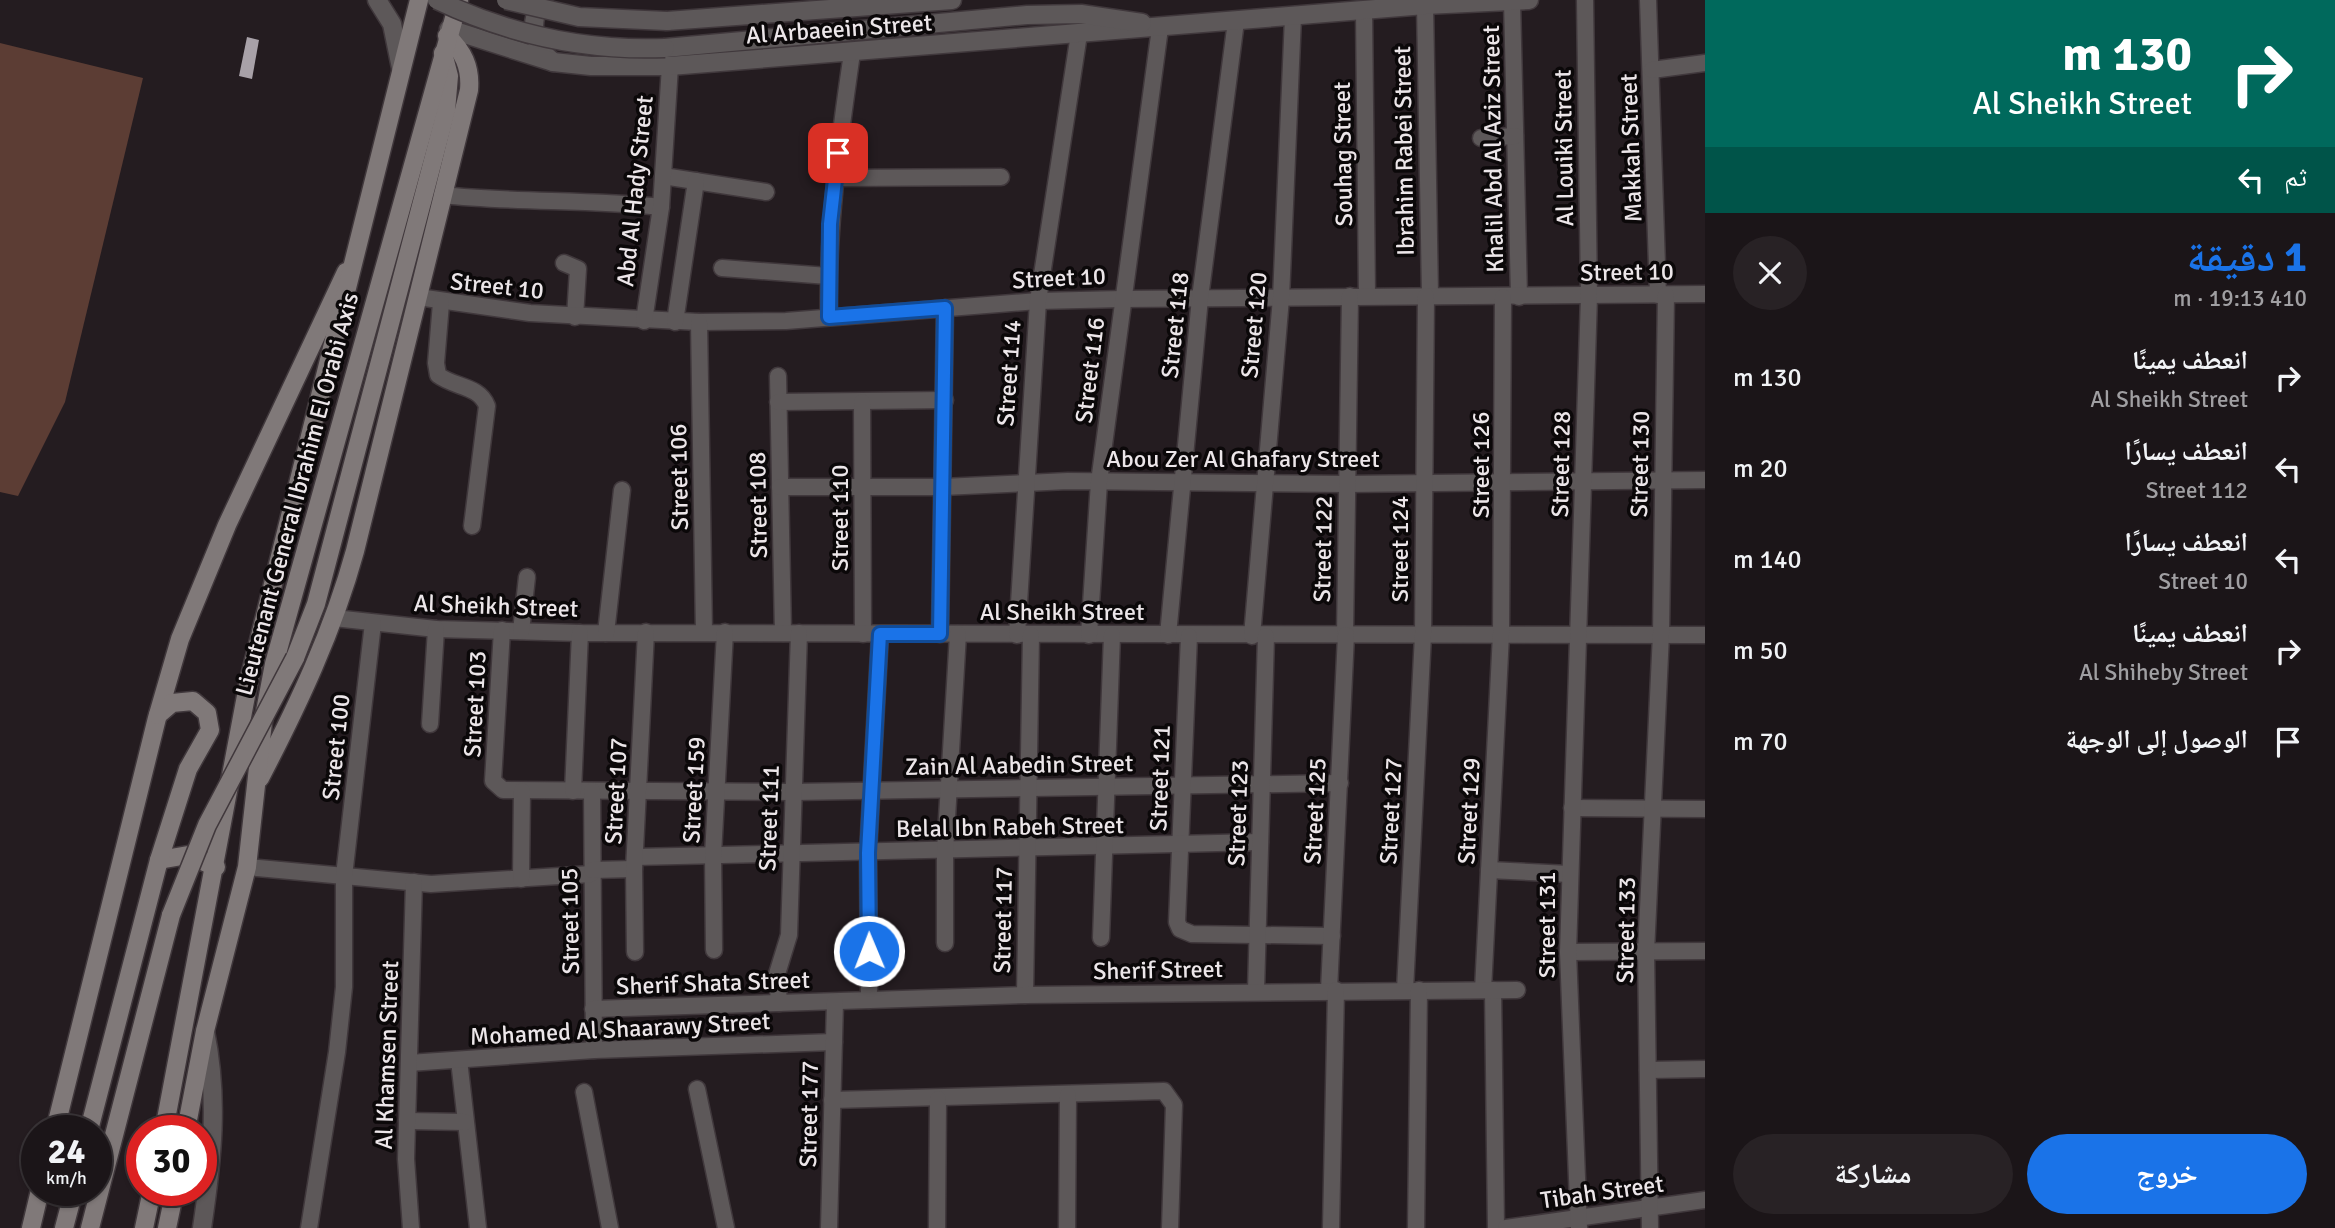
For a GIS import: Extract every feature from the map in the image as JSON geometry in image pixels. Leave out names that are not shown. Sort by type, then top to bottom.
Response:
[{"type":"main road","name":"Lieutenant General Ibrahim El Orabi Axis","points":[[167,1115],[216,867],[249,680],[419,0]]},
{"type":"main road","name":"Lieutenant General Ibrahim El Orabi Axis","points":[[189,1115],[205,1031],[247,867],[274,664],[459,0]]},
{"type":"main road","points":[[257,784],[298,703],[334,618],[355,551],[470,82],[463,55],[446,39]]},
{"type":"main road","points":[[90,1228],[171,915],[207,825],[295,658],[319,595],[446,111],[449,76],[446,39]]},
{"type":"main road","points":[[59,1115],[157,718],[193,605],[312,340],[359,247]]},
{"type":"main road","points":[[93,1115],[159,860],[188,769],[211,724],[204,709],[186,699],[172,703],[157,718]]},
{"type":"main road","points":[[159,860],[188,855],[216,867]]},
{"type":"main road","points":[[31,1228],[36,1206]]},
{"type":"main road","points":[[64,1228],[70,1206]]},
{"type":"main road","points":[[144,1228],[149,1206]]},
{"type":"main road","points":[[167,1228],[171,1206]]},
{"type":"street","points":[[377,0],[398,40],[401,73]]},
{"type":"street","points":[[436,0],[511,30],[602,48],[665,48],[1041,14],[1108,16],[1160,28]]},
{"type":"street","points":[[506,0],[579,17],[667,21],[952,0]]},
{"type":"street","points":[[543,0],[534,18],[535,38],[545,56],[553,62]]},
{"type":"street","name":"Al Louiki Street","points":[[1585,0],[1589,296]]},
{"type":"street","name":"Makkah Street","points":[[1648,0],[1662,295]]},
{"type":"street","name":"Al Arbaeein Street","points":[[446,39],[553,62],[591,66],[670,66],[1425,5],[1521,1]]},
{"type":"street","name":"Khalil Abd Al Aziz Street","points":[[1511,297],[1521,1]]},
{"type":"street","name":"Ibrahim Rabei Street","points":[[1425,5],[1428,296]]},
{"type":"street","name":"Souhag Street","points":[[1364,11],[1367,296]]},
{"type":"street","name":"Street 120","points":[[1259,636],[1262,483],[1281,298],[1293,17]]},
{"type":"street","name":"Street 118","points":[[1168,635],[1200,298],[1236,21]]},
{"type":"street","name":"Street 116","points":[[1089,635],[1099,482],[1160,28]]},
{"type":"street","name":"Street 114","points":[[1024,635],[1024,484],[1038,301],[1079,34]]},
{"type":"street","points":[[829,317],[828,276],[834,178],[852,53]]},
{"type":"street","points":[[1652,70],[1705,63]]},
{"type":"street","name":"Abd Al Hady Street","points":[[645,320],[662,207],[670,66]]},
{"type":"street","points":[[1481,138],[1515,136]]},
{"type":"street","points":[[663,176],[766,192]]},
{"type":"street","points":[[834,178],[1001,177]]},
{"type":"street","points":[[675,321],[696,181]]},
{"type":"street","points":[[442,195],[506,202],[610,201],[662,207]]},
{"type":"street","points":[[564,263],[578,270],[575,317]]},
{"type":"street","points":[[722,268],[828,276]]},
{"type":"street","name":"Street 10","points":[[418,297],[442,303],[575,317],[699,323],[829,317],[1038,301],[1705,294]]},
{"type":"street","name":"Street 130","points":[[1661,634],[1662,295]]},
{"type":"street","name":"Street 122","points":[[1345,635],[1350,296]]},
{"type":"street","name":"Street 124","points":[[1423,635],[1422,482],[1428,296]]},
{"type":"street","name":"Street 128","points":[[1580,633],[1589,296]]},
{"type":"street","name":"Street 126","points":[[1501,634],[1511,297]]},
{"type":"street","points":[[442,303],[436,363],[438,375],[449,384],[475,390],[483,397],[487,406],[472,526]]},
{"type":"street","points":[[940,634],[945,308]]},
{"type":"street","name":"Street 106","points":[[699,323],[704,632]]},
{"type":"street","name":"Street 108","points":[[778,376],[780,487],[791,633]]},
{"type":"street","points":[[778,402],[944,400]]},
{"type":"street","name":"Street 110","points":[[862,402],[863,634]]},
{"type":"street","name":"Abou Zer Al Ghafary Street","points":[[780,487],[943,487],[1099,482],[1346,484],[1504,480],[1705,480]]},
{"type":"street","points":[[606,633],[622,490]]},
{"type":"street","points":[[521,631],[527,577]]},
{"type":"street","name":"Al Sheikh Street","points":[[334,618],[436,629],[580,633],[1705,635]]},
{"type":"street","name":"Street 100","points":[[309,1228],[337,1052],[344,987],[344,876],[373,623]]},
{"type":"street","points":[[430,724],[436,629]]},
{"type":"street","name":"Street 103","points":[[493,781],[502,630]]},
{"type":"street","name":"Street 107","points":[[635,952],[634,863],[646,632]]},
{"type":"street","name":"Street 159","points":[[715,950],[713,855],[725,632]]},
{"type":"street","points":[[573,791],[580,633]]},
{"type":"street","name":"Street 111","points":[[779,1003],[777,974],[789,935],[793,792],[791,633]]},
{"type":"street","name":"Street 131","points":[[1579,1223],[1568,952],[1580,633]]},
{"type":"street","points":[[869,1000],[868,853],[880,634]]},
{"type":"street","points":[[945,943],[945,851],[958,634]]},
{"type":"street","name":"Street 129","points":[[1496,1228],[1488,990],[1489,870],[1501,634]]},
{"type":"street","name":"Street 133","points":[[1650,1228],[1646,952],[1661,634]]},
{"type":"street","name":"Street 117","points":[[1024,635],[1028,786],[1025,995]]},
{"type":"street","points":[[1101,938],[1112,635]]},
{"type":"street","name":"Street 125","points":[[1331,1228],[1332,936],[1345,635]]},
{"type":"street","name":"Street 127","points":[[1416,1228],[1412,990],[1423,635]]},
{"type":"street","name":"Street 121","points":[[1189,636],[1177,922],[1180,929],[1192,934],[1257,933]]},
{"type":"street","name":"Street 123","points":[[1256,990],[1262,784],[1259,636]]},
{"type":"street","name":"Zain Al Aabedin Street","points":[[493,781],[503,790],[717,793],[1340,783]]},
{"type":"street","points":[[521,879],[522,791]]},
{"type":"street","name":"Street 105","points":[[592,791],[594,1050]]},
{"type":"street","points":[[1572,808],[1705,809]]},
{"type":"street","name":"Belal Ibn Rabeh Street","points":[[247,867],[431,884],[592,872],[634,863],[713,855],[1103,849],[1260,842]]},
{"type":"street","points":[[1489,870],[1569,874]]},
{"type":"street","name":"Al Khamsen Street","points":[[411,1228],[407,1121],[414,882]]},
{"type":"street","points":[[1257,933],[1332,936]]},
{"type":"street","points":[[1568,952],[1705,951]]},
{"type":"street","name":"Sherif Street","points":[[835,1002],[1256,990],[1488,990]]},
{"type":"street","points":[[1488,990],[1517,990]]},
{"type":"street","name":"Sherif Shata Street","points":[[593,1009],[835,1002]]},
{"type":"street","name":"Street 177","points":[[830,1228],[835,1002]]},
{"type":"street","points":[[202,1228],[215,1126],[213,1078],[205,1031]]},
{"type":"street","name":"Mohamed Al Shaarawy Street","points":[[409,1063],[594,1050],[834,1042]]},
{"type":"street","points":[[459,1060],[475,1228]]},
{"type":"street","points":[[1648,1070],[1705,1069]]},
{"type":"street","points":[[697,1089],[726,1228]]},
{"type":"street","points":[[832,1100],[1164,1091],[1174,1105],[1170,1228]]},
{"type":"street","points":[[583,1092],[610,1228]]},
{"type":"street","points":[[1067,1228],[1068,1095]]},
{"type":"street","points":[[937,1228],[938,1099]]},
{"type":"street","points":[[407,1121],[465,1122]]},
{"type":"street","name":"Tibah Street","points":[[1506,1228],[1579,1223],[1705,1200]]},
{"type":"shaded area","points":[[0,43],[143,78],[65,402],[18,496],[0,492]]},
{"type":"building","points":[[247,37],[259,40],[252,79],[239,76]]},
{"type":"route","points":[[838,153],[830,224],[829,317],[945,308],[940,634],[880,634],[868,853],[869,951]]}]
